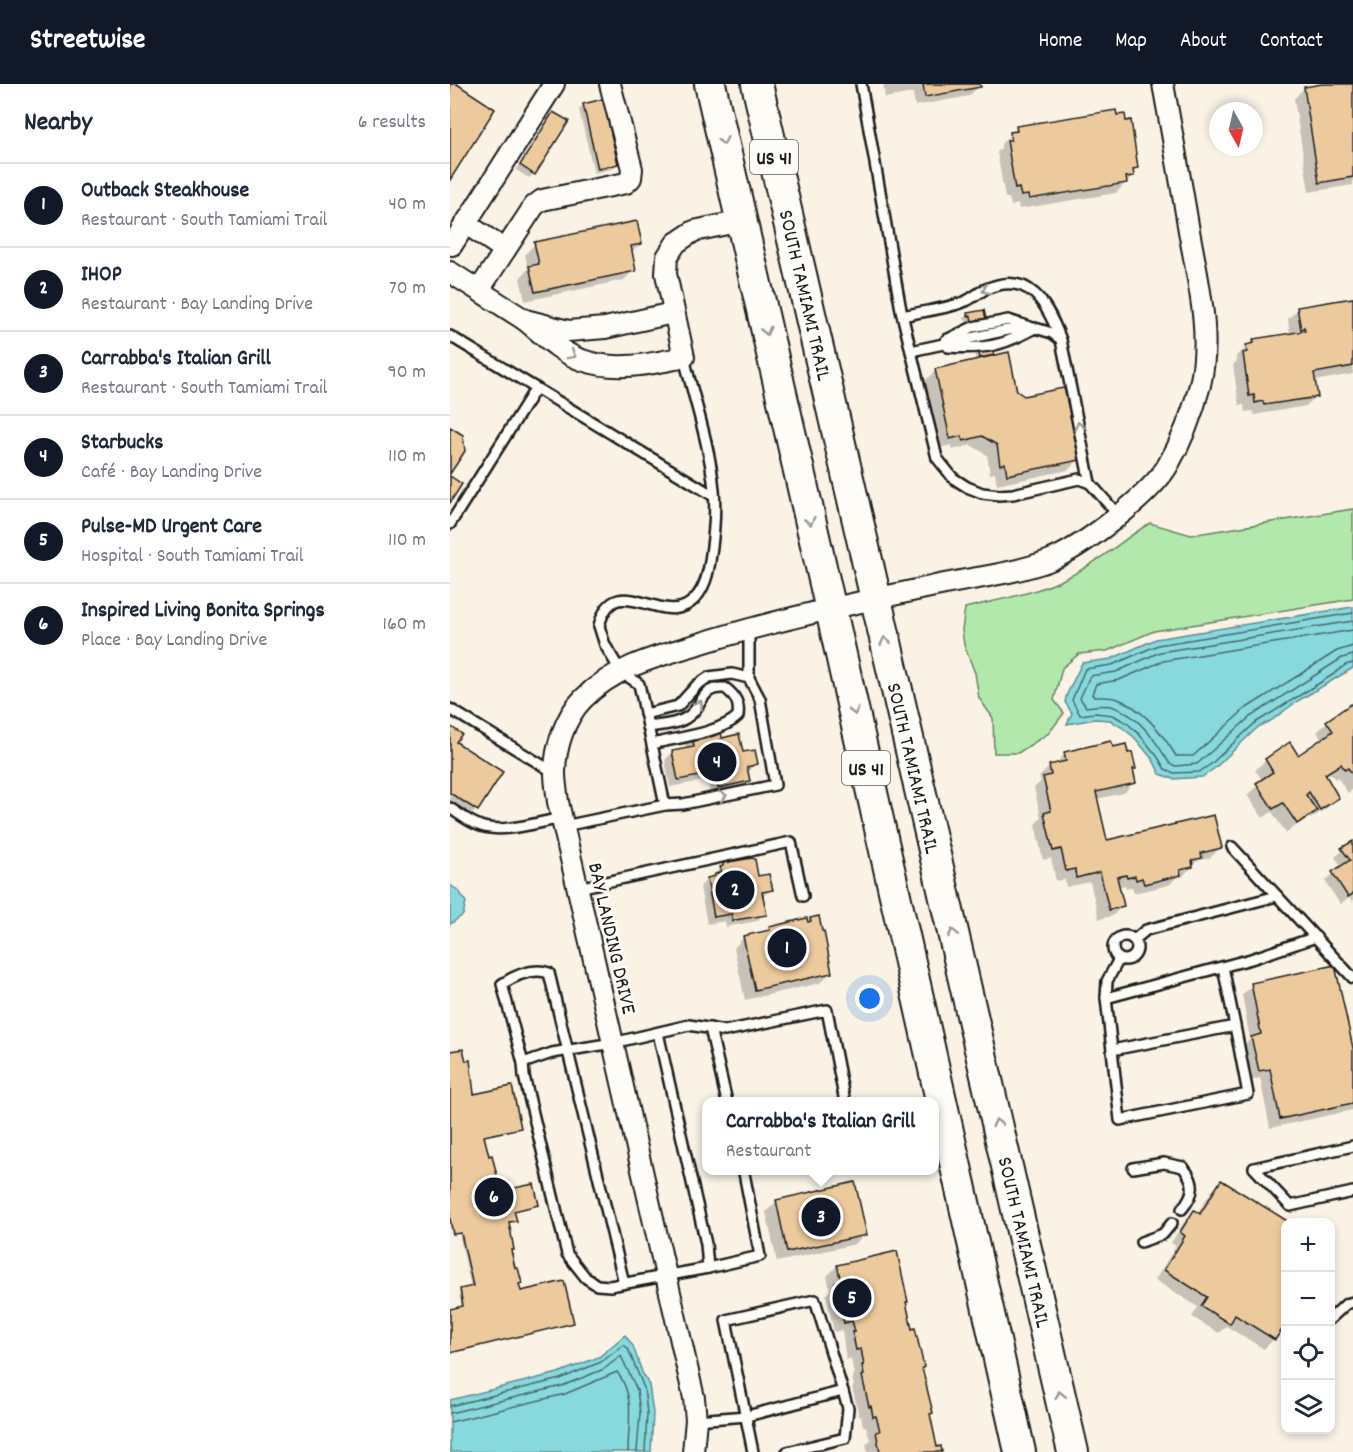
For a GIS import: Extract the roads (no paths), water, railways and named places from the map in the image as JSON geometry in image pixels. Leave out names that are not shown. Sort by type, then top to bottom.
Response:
[{"type":"main road","name":"US 41","points":[[710,84],[1020,1452]]},
{"type":"main road","name":"SOUTH TAMIAMI TRAIL","points":[[758,84],[1073,1452]]},
{"type":"street","points":[[452,245],[554,84]]},
{"type":"street","points":[[479,290],[534,206],[542,200],[626,183],[631,178],[632,169],[610,84]]},
{"type":"street","name":"BAY LANDING DRIVE","points":[[693,1452],[696,1420],[694,1398],[563,822],[555,773],[564,728],[580,702],[605,680],[644,660],[749,629],[999,574],[1048,561],[1088,540],[1143,494],[1167,468],[1185,430],[1200,384],[1206,338],[1163,84]]},
{"type":"street","points":[[450,272],[525,320],[565,351],[582,360],[624,366],[647,364],[684,357],[666,274],[667,257],[676,243],[694,231],[741,221]]},
{"type":"street","points":[[465,223],[505,250]]},
{"type":"street","points":[[525,320],[568,331],[592,330],[673,313]]},
{"type":"lane","points":[[861,84],[903,316],[934,450],[944,468],[953,478],[967,487],[982,493],[999,495],[1079,479],[1090,483],[1118,515]]},
{"type":"lane","points":[[903,316],[967,301],[984,289],[1001,283],[1018,283],[1031,289],[1053,320],[1061,340],[1090,483]]},
{"type":"lane","points":[[911,351],[1008,330],[1035,328],[1052,333],[1061,340]]},
{"type":"lane","points":[[450,336],[679,477],[714,496]]},
{"type":"lane","points":[[665,805],[639,684],[621,672],[601,636],[599,626],[601,616],[614,601],[638,600],[669,610],[680,608],[691,602],[702,589],[709,569],[715,525],[711,467],[684,357]]},
{"type":"lane","points":[[450,524],[536,388]]},
{"type":"lane","points":[[450,808],[479,826],[492,829],[563,822],[683,804],[775,785],[760,699],[749,678],[749,629]]},
{"type":"lane","points":[[645,714],[678,706],[709,677],[732,674],[749,678]]},
{"type":"lane","points":[[648,727],[685,719],[695,710],[709,690],[716,687],[725,688],[738,703],[738,716],[722,727],[652,744]]},
{"type":"lane","points":[[450,709],[555,773]]},
{"type":"lane","points":[[578,888],[791,842],[803,896]]},
{"type":"lane","points":[[1232,847],[1353,978]]},
{"type":"lane","points":[[1134,940],[1146,930],[1277,896]]},
{"type":"lane","points":[[1125,935],[1134,940],[1138,948],[1135,956],[1128,960],[1119,958],[1113,949],[1114,941],[1125,935]]},
{"type":"lane","points":[[1106,998],[1223,966],[1316,937]]},
{"type":"lane","points":[[1119,958],[1107,981],[1106,998],[1120,1120],[1248,1094],[1223,966]]},
{"type":"lane","points":[[624,1283],[549,973],[539,969],[513,977],[502,984],[523,1063],[524,1076],[567,1254],[586,1278],[597,1285],[624,1283],[760,1256],[744,1175]]},
{"type":"lane","points":[[523,1063],[552,1053],[613,1043],[689,1025],[725,1031],[827,1010],[844,1097]]},
{"type":"lane","points":[[1112,1050],[1235,1026]]},
{"type":"lane","points":[[710,1028],[726,1097]]},
{"type":"lane","points":[[658,1033],[706,1244],[708,1268]]},
{"type":"lane","points":[[1353,1146],[1254,1168],[1290,1206],[1353,1192]]},
{"type":"lane","points":[[1133,1168],[1164,1163],[1183,1167],[1190,1175],[1193,1184],[1191,1198],[1182,1209]]},
{"type":"lane","points":[[1141,1242],[1163,1234],[1172,1223]]},
{"type":"lane","points":[[753,1452],[726,1320],[815,1300],[848,1408],[845,1438],[787,1452]]},
{"type":"lane","points":[[1335,1314],[1346,1304],[1353,1302]]},
{"type":"lane","points":[[696,1420],[747,1416],[843,1391]]},
{"type":"water","points":[[1353,607],[1353,668],[1258,727],[1215,768],[1202,777],[1173,779],[1160,774],[1153,760],[1135,738],[1110,720],[1095,719],[1067,724],[1072,713],[1065,702],[1082,663],[1111,659],[1156,639]]},
{"type":"water","points":[[450,885],[459,891],[466,902],[463,915],[450,924]]},
{"type":"water","points":[[625,1335],[633,1346],[649,1385],[653,1413],[651,1452],[450,1452],[450,1400],[558,1373],[599,1357]]},
{"type":"place","name":"Starbucks","points":[[717,762]]},
{"type":"place","name":"IHOP","points":[[735,890]]},
{"type":"place","name":"Outback Steakhouse","points":[[787,948]]},
{"type":"place","name":"Inspired Living Bonita Springs","points":[[494,1197]]},
{"type":"place","name":"Carrabba's Italian Grill","points":[[821,1217]]},
{"type":"place","name":"Pulse-MD Urgent Care","points":[[852,1298]]}]
